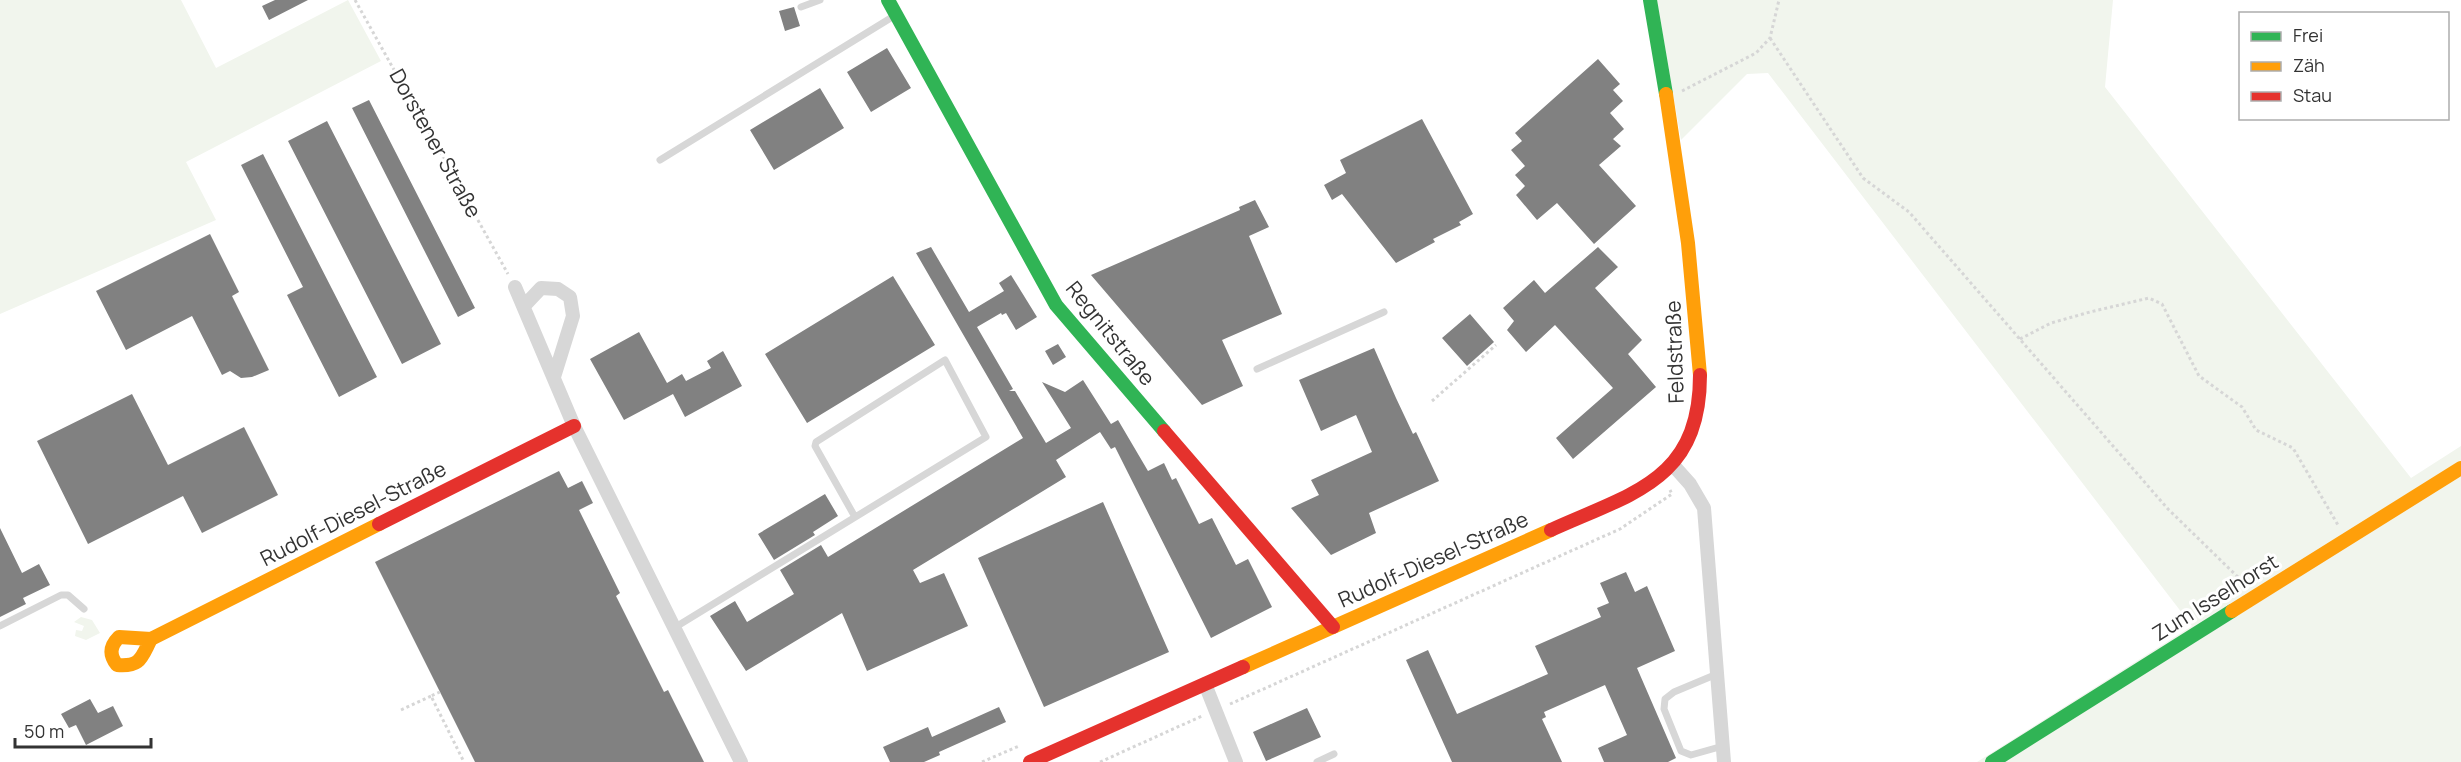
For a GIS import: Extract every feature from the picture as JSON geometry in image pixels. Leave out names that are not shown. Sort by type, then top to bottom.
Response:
[{"type":"street","name":"Regnitstraße","points":[[888,0],[1056,305],[1333,627]]},
{"type":"street","name":"Feldstraße","points":[[1650,0],[1691,261],[1699,377],[1699,398],[1694,424],[1673,465]]},
{"type":"street","points":[[515,288],[574,426],[741,762]]},
{"type":"street","points":[[524,306],[541,288],[558,290],[570,297],[573,316],[554,377]]},
{"type":"street","name":"Rudolf-Diesel-Straße","points":[[151,639],[574,426]]},
{"type":"street","points":[[1673,465],[1690,484],[1704,508],[1724,762]]},
{"type":"street","name":"Rudolf-Diesel-Straße","points":[[1030,762],[1642,489],[1662,477],[1673,465]]},
{"type":"street","name":"Zum Isselhorst","points":[[1992,762],[2461,468]]},
{"type":"street","points":[[1205,684],[1236,762]]},
{"type":"lane","points":[[801,7],[820,0]]},
{"type":"lane","points":[[660,160],[896,15]]},
{"type":"lane","points":[[1257,369],[1384,312]]},
{"type":"lane","points":[[674,628],[855,517],[987,435],[945,360],[816,442],[815,446],[855,517]]},
{"type":"lane","points":[[0,626],[61,595],[68,595],[84,609]]},
{"type":"lane","points":[[1718,674],[1674,692],[1665,699],[1664,709],[1681,751],[1691,755],[1723,746]]},
{"type":"lane","points":[[1317,762],[1334,754]]},
{"type":"path","name":"Dorstener Straße","points":[[355,0],[515,288]]},
{"type":"path","points":[[1667,100],[1713,73],[1756,53],[1770,38],[1779,0]]},
{"type":"path","points":[[1770,38],[1863,178],[1909,212],[2168,510],[2257,596]]},
{"type":"path","points":[[2020,339],[2051,323],[2090,312],[2149,298],[2162,304],[2199,376],[2242,407],[2256,430],[2293,448],[2346,539]]},
{"type":"path","points":[[1432,401],[1496,345]]},
{"type":"path","points":[[1100,762],[1620,529],[1672,494],[1662,477]]},
{"type":"path","points":[[401,710],[440,692]]},
{"type":"path","points":[[430,696],[464,762]]},
{"type":"shaded area","points":[[0,0],[181,0],[216,68],[348,0],[381,61],[186,162],[216,220],[0,314]]},
{"type":"shaded area","points":[[1657,0],[2113,0],[2105,87],[2411,478],[2461,446],[2461,762],[1977,762],[2192,626],[1768,73],[1747,74],[1681,140]]},
{"type":"shaded area","points":[[81,617],[92,620],[100,633],[86,640],[75,636],[76,630],[82,631],[84,626],[74,622]]},
{"type":"building","points":[[275,0],[308,0],[269,20],[262,6]]},
{"type":"building","points":[[794,7],[800,26],[785,31],[779,11]]},
{"type":"building","points":[[887,48],[911,88],[871,112],[847,72]]},
{"type":"building","points":[[1598,59],[1620,84],[1613,90],[1623,101],[1610,113],[1624,129],[1613,139],[1621,146],[1599,165],[1636,206],[1594,244],[1557,203],[1537,220],[1516,195],[1525,186],[1515,175],[1525,166],[1511,150],[1522,141],[1515,133]]},
{"type":"building","points":[[820,88],[844,128],[774,170],[750,130]]},
{"type":"building","points":[[369,100],[475,308],[458,317],[352,108]]},
{"type":"building","points":[[1422,119],[1473,214],[1459,222],[1461,225],[1433,239],[1435,242],[1396,263],[1342,194],[1332,200],[1324,185],[1346,173],[1340,160]]},
{"type":"building","points":[[327,121],[441,344],[402,364],[288,141]]},
{"type":"building","points":[[263,154],[377,377],[339,397],[287,295],[303,287],[241,165]]},
{"type":"building","points":[[1255,200],[1269,227],[1249,236],[1282,314],[1222,340],[1243,386],[1202,405],[1091,275],[1240,210],[1239,207]]},
{"type":"building","points":[[210,234],[239,292],[232,296],[269,370],[252,377],[241,378],[230,371],[222,375],[192,316],[126,350],[96,291]]},
{"type":"building","points":[[931,247],[969,312],[1004,291],[999,283],[1011,275],[1037,317],[1016,330],[1006,313],[1002,315],[1001,313],[977,327],[1013,389],[1009,391],[1015,391],[1046,443],[1071,428],[1042,382],[1065,392],[1083,380],[1111,424],[1118,420],[1148,471],[1164,463],[1172,480],[1176,478],[1199,524],[1212,518],[1236,565],[1248,559],[1272,607],[1211,638],[1115,447],[1111,449],[1100,432],[1056,460],[1066,477],[913,570],[920,583],[944,573],[968,626],[867,671],[842,613],[746,671],[710,616],[735,601],[747,622],[794,594],[780,570],[821,545],[828,557],[1023,438],[916,253]]},
{"type":"building","points":[[1598,247],[1618,267],[1595,288],[1642,340],[1628,354],[1656,387],[1573,459],[1556,438],[1613,388],[1555,325],[1526,352],[1507,330],[1514,321],[1503,308],[1534,280],[1545,293]]},
{"type":"building","points":[[893,276],[935,345],[807,423],[765,354]]},
{"type":"building","points":[[1470,314],[1494,342],[1467,366],[1442,338]]},
{"type":"building","points":[[639,332],[667,383],[682,374],[686,381],[711,368],[707,361],[723,351],[742,386],[685,417],[673,394],[624,420],[590,359]]},
{"type":"building","points":[[1058,344],[1066,357],[1053,365],[1045,351]]},
{"type":"building","points":[[1374,348],[1413,434],[1416,432],[1439,481],[1369,513],[1376,533],[1331,555],[1291,508],[1319,495],[1311,480],[1372,452],[1356,415],[1321,431],[1299,380]]},
{"type":"building","points":[[132,394],[168,465],[244,427],[278,495],[202,533],[183,496],[88,544],[37,441]]},
{"type":"building","points":[[559,471],[568,488],[582,481],[593,503],[579,510],[620,593],[616,596],[664,692],[668,690],[704,762],[475,762],[375,562]]},
{"type":"building","points":[[825,494],[838,516],[813,532],[815,535],[774,560],[758,534]]},
{"type":"building","points":[[1103,502],[1169,652],[1044,707],[978,558]]},
{"type":"building","points":[[0,528],[22,573],[39,564],[50,585],[23,598],[26,604],[0,617]]},
{"type":"building","points":[[1626,572],[1635,592],[1647,586],[1675,651],[1637,668],[1676,758],[1668,762],[1604,762],[1598,748],[1627,735],[1605,685],[1544,712],[1546,717],[1542,719],[1562,762],[1452,762],[1406,660],[1428,650],[1457,714],[1548,674],[1535,646],[1601,617],[1597,608],[1609,603],[1600,583]]},
{"type":"building","points":[[90,699],[98,713],[113,706],[123,726],[86,745],[76,725],[69,728],[61,714]]},
{"type":"building","points":[[999,707],[1006,722],[939,752],[940,755],[924,762],[890,762],[883,747],[928,727],[932,737]]},
{"type":"building","points":[[1307,708],[1321,737],[1266,761],[1253,732]]},
{"type":"traffic: fast","points":[[888,0],[1056,305],[1164,431]]},
{"type":"traffic: fast","points":[[1650,0],[1666,94]]},
{"type":"traffic: fast","points":[[1992,762],[2232,611]]},
{"type":"traffic: slow","points":[[1666,94],[1688,243],[1700,375]]},
{"type":"traffic: slow","points":[[2232,611],[2461,468]]},
{"type":"traffic: slow","points":[[151,639],[119,637],[112,651],[114,661],[117,665],[136,663],[151,639],[379,524]]},
{"type":"traffic: slow","points":[[1243,667],[1551,530]]},
{"type":"traffic: jam","points":[[1551,530],[1634,493],[1656,478],[1674,461],[1688,439],[1697,411],[1700,375]]},
{"type":"traffic: jam","points":[[379,524],[574,426]]},
{"type":"traffic: jam","points":[[1164,431],[1333,627]]},
{"type":"traffic: jam","points":[[1030,762],[1243,667]]}]
